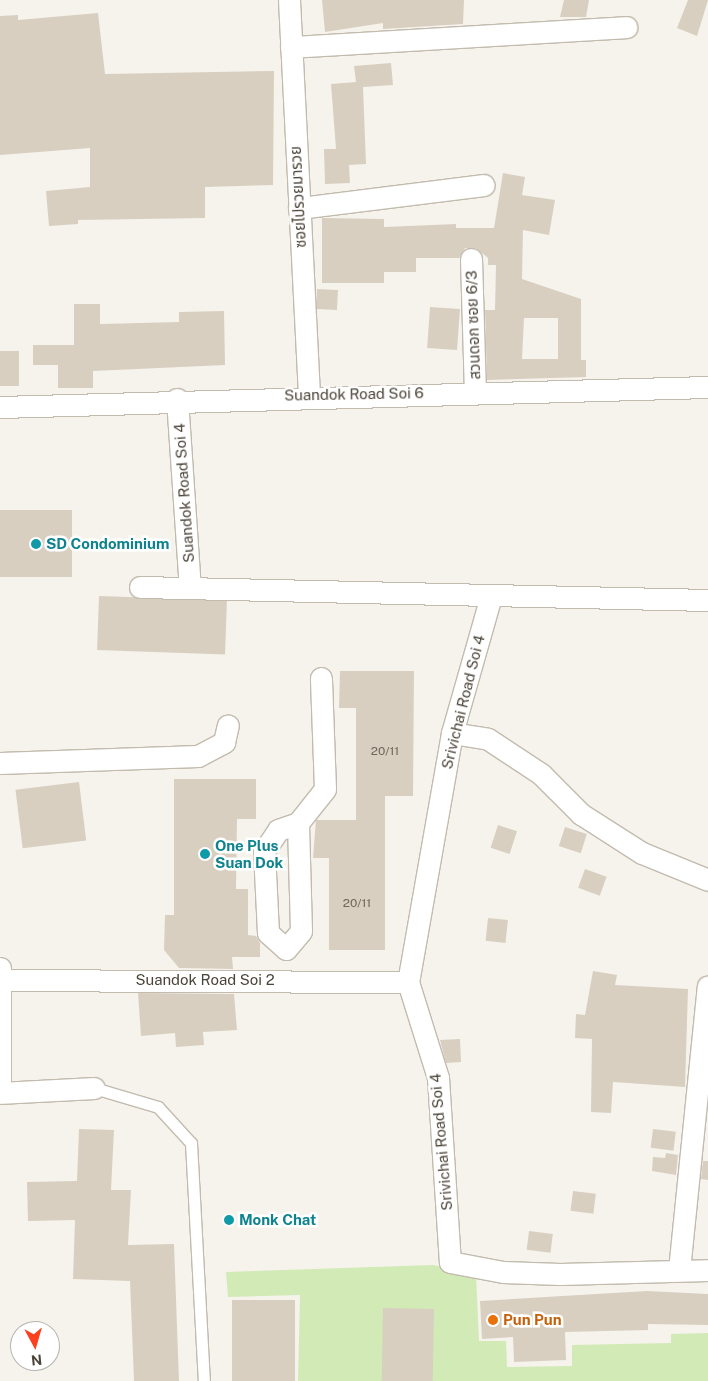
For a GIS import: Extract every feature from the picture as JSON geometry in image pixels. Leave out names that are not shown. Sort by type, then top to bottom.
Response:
[{"type":"street","name":"ซอยไปรวยมารวย","points":[[289,0],[309,395]]},
{"type":"street","points":[[290,47],[626,27]]},
{"type":"street","points":[[299,208],[484,185]]},
{"type":"street","name":"สวนดอก ซอย 6/3","points":[[470,259],[475,392]]},
{"type":"street","name":"Suandok Road Soi 6","points":[[0,407],[309,395],[708,387]]},
{"type":"street","name":"Suandok Road Soi 4","points":[[177,399],[190,588]]},
{"type":"street","points":[[140,587],[708,600]]},
{"type":"street","name":"Srivichai Road Soi 4","points":[[491,596],[452,733],[408,982],[438,1078],[450,1262],[503,1272],[560,1274],[708,1270]]},
{"type":"street","points":[[286,949],[268,933],[264,851],[278,830],[298,823],[325,789],[320,678]]},
{"type":"street","points":[[0,763],[198,756],[224,742],[228,725]]},
{"type":"street","points":[[452,733],[488,739],[541,774],[581,814],[642,853],[708,880]]},
{"type":"street","points":[[286,949],[296,943],[301,931],[298,823]]},
{"type":"street","points":[[284,980],[286,949]]},
{"type":"street","points":[[1,974],[0,1084],[94,1088]]},
{"type":"street","name":"Suandok Road Soi 2","points":[[1,974],[408,982]]},
{"type":"street","points":[[679,1270],[708,986]]},
{"type":"lane","points":[[94,1088],[158,1107],[191,1143],[204,1381]]},
{"type":"green space","points":[[433,1265],[476,1274],[479,1341],[506,1341],[507,1367],[572,1366],[572,1345],[671,1343],[671,1334],[708,1333],[708,1381],[298,1381],[300,1295],[228,1297],[226,1272]]},
{"type":"building","points":[[322,0],[464,0],[463,24],[383,29],[383,23],[325,32]]},
{"type":"building","points":[[564,0],[589,0],[586,17],[560,17]]},
{"type":"building","points":[[688,0],[708,0],[697,36],[677,28]]},
{"type":"building","points":[[98,13],[105,74],[274,71],[273,185],[205,187],[205,218],[78,220],[78,224],[49,226],[46,191],[90,187],[90,148],[0,155],[0,16],[18,15],[18,20]]},
{"type":"building","points":[[391,63],[393,85],[363,87],[366,164],[349,165],[350,183],[325,184],[324,149],[336,149],[331,84],[356,82],[354,66]]},
{"type":"building","points":[[503,173],[525,177],[522,195],[555,200],[549,235],[523,230],[522,279],[581,299],[581,360],[586,360],[586,377],[487,380],[485,310],[495,310],[496,265],[488,265],[488,258],[476,248],[465,248],[459,258],[416,258],[416,272],[384,272],[384,283],[322,283],[322,218],[384,219],[384,227],[456,224],[456,228],[494,228]],"holes":[[[524,318],[558,318],[558,359],[522,359]]]},
{"type":"building","points":[[317,289],[338,290],[337,310],[316,309]]},
{"type":"building","points":[[74,304],[100,304],[100,324],[179,322],[179,312],[224,311],[225,365],[93,371],[93,388],[58,388],[58,365],[33,365],[33,345],[74,345]]},
{"type":"building","points":[[430,307],[460,309],[457,350],[427,348]]},
{"type":"building","points":[[0,351],[19,351],[19,386],[0,386]]},
{"type":"building","name":"SD Condominium","points":[[0,510],[72,510],[72,577],[0,577]]},
{"type":"building","points":[[99,596],[227,600],[225,654],[97,650]]},
{"type":"building","points":[[340,671],[414,671],[413,796],[385,796],[385,950],[329,950],[329,858],[313,858],[316,820],[356,820],[356,708],[339,708]]},
{"type":"building","name":"One Plus Suan Dok","points":[[174,779],[256,779],[256,819],[237,819],[236,889],[248,889],[248,935],[256,936],[260,943],[260,957],[232,957],[233,969],[179,968],[164,950],[165,915],[174,915]]},
{"type":"building","points":[[79,782],[86,841],[23,848],[15,790]]},
{"type":"building","points":[[498,825],[517,831],[510,854],[491,848]]},
{"type":"building","points":[[565,827],[587,834],[581,853],[559,846]]},
{"type":"building","points":[[585,869],[607,877],[600,896],[578,888]]},
{"type":"building","points":[[488,918],[508,920],[505,943],[486,941]]},
{"type":"building","points":[[593,971],[617,975],[615,985],[688,989],[685,1087],[613,1082],[611,1113],[591,1112],[592,1039],[575,1038],[576,1014],[585,1015]]},
{"type":"building","points":[[138,993],[234,994],[237,1030],[203,1032],[204,1045],[176,1047],[175,1033],[141,1036]]},
{"type":"building","points":[[460,1039],[461,1062],[446,1063],[440,1040]]},
{"type":"building","points":[[79,1129],[114,1130],[111,1190],[131,1190],[128,1245],[174,1244],[179,1381],[134,1381],[130,1281],[73,1279],[75,1220],[28,1221],[27,1182],[77,1181]]},
{"type":"building","points":[[653,1129],[676,1132],[674,1151],[651,1148]]},
{"type":"building","points":[[666,1153],[678,1155],[676,1175],[652,1171],[653,1157],[665,1158]]},
{"type":"building","points":[[703,1161],[708,1161],[708,1180],[701,1179]]},
{"type":"building","points":[[573,1191],[596,1194],[593,1214],[571,1211]]},
{"type":"building","points":[[529,1231],[553,1234],[551,1253],[527,1250]]},
{"type":"building","points":[[647,1291],[708,1294],[708,1325],[648,1324],[648,1330],[565,1332],[566,1360],[514,1362],[513,1337],[482,1339],[480,1301]]},
{"type":"building","points":[[232,1300],[295,1300],[295,1381],[232,1381]]},
{"type":"building","points":[[383,1308],[434,1309],[433,1381],[382,1381]]},
{"type":"place","name":"SD Condominium","points":[[36,544]]},
{"type":"place","name":"One Plus Suan Dok","points":[[205,854]]},
{"type":"place","name":"Monk Chat","points":[[229,1220]]},
{"type":"place","name":"Pun Pun","points":[[493,1320]]}]
